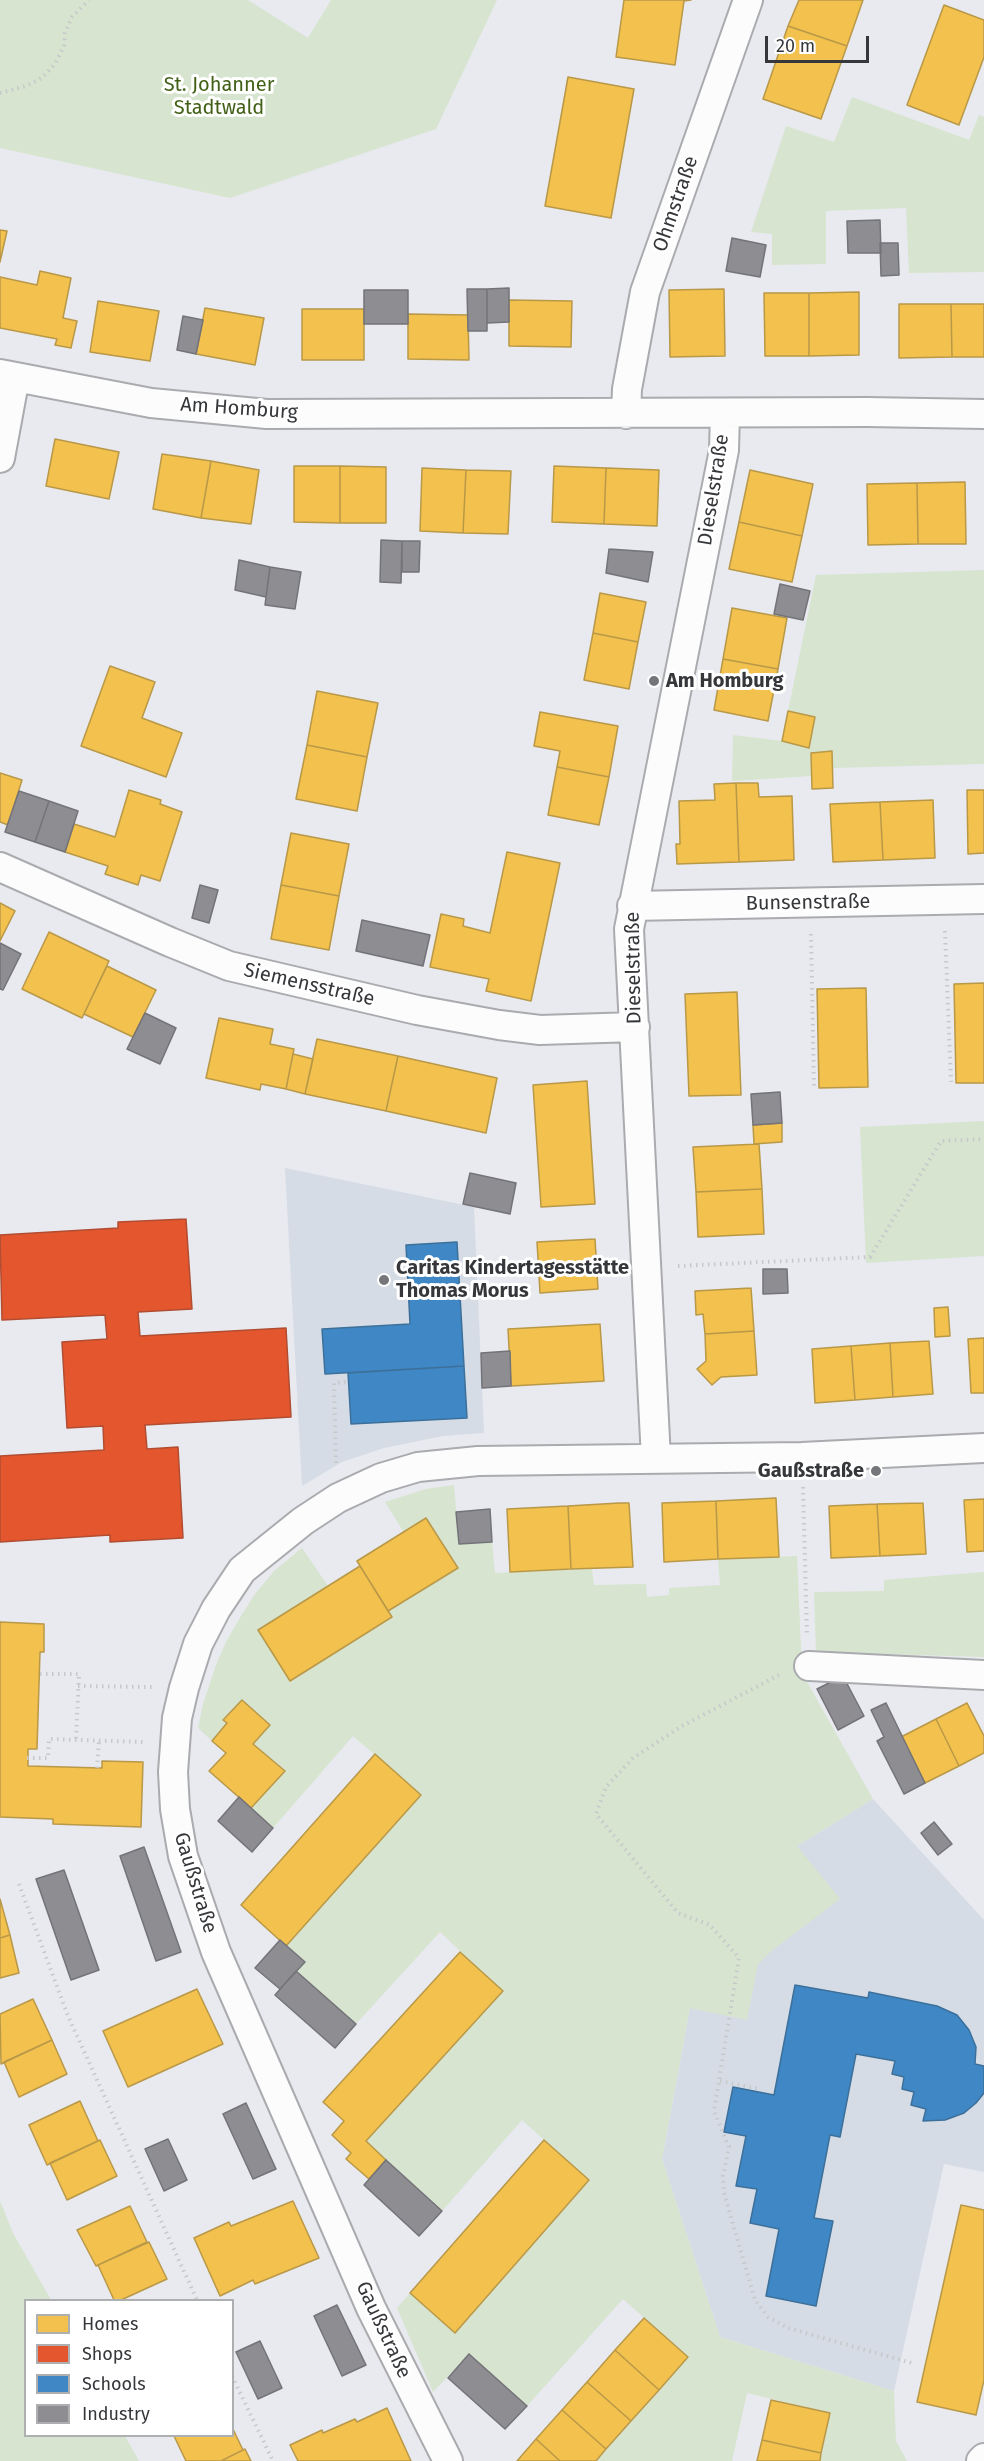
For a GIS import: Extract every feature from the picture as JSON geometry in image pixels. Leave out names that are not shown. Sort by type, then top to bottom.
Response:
[{"type":"street","name":"Ohmstraße","points":[[626,414],[627,389],[645,292],[748,0]]},
{"type":"street","name":"Am Homburg","points":[[7,376],[151,403],[267,414],[984,414]]},
{"type":"street","points":[[0,458],[7,376]]},
{"type":"street","name":"Dieselstraße","points":[[656,1459],[629,929],[724,450],[725,413]]},
{"type":"street","name":"Siemensstraße","points":[[0,867],[229,966],[394,1005],[499,1025],[540,1030],[635,1027]]},
{"type":"street","name":"Bunsenstraße","points":[[632,906],[984,899]]},
{"type":"street","name":"Gaußstraße","points":[[448,2461],[371,2308],[238,2003],[204,1921],[183,1856],[175,1809],[174,1742],[184,1688],[198,1644],[216,1609],[242,1570],[295,1527],[338,1498],[381,1478],[418,1467],[478,1461],[802,1457],[984,1448]]},
{"type":"street","points":[[808,1666],[984,1675]]},
{"type":"path","points":[[0,93],[26,86],[42,78],[55,64],[64,46],[65,33],[72,17],[89,0]]},
{"type":"path","points":[[943,900],[951,1082]]},
{"type":"path","points":[[810,903],[814,1086]]},
{"type":"path","points":[[706,1264],[870,1257],[941,1141],[984,1139]]},
{"type":"path","points":[[336,1470],[334,1383],[348,1382]]},
{"type":"path","points":[[802,1457],[808,1666],[790,1669],[682,1726],[633,1758],[606,1787],[596,1814],[678,1913],[710,1925],[739,1958],[714,2111],[729,2147],[723,2176],[724,2193],[755,2300],[768,2317],[788,2328],[915,2364]]},
{"type":"path","points":[[40,1674],[79,1674],[76,1740]]},
{"type":"path","points":[[78,1686],[184,1688]]},
{"type":"path","points":[[27,1758],[48,1758],[49,1739],[174,1742]]},
{"type":"path","points":[[97,1768],[99,1740]]},
{"type":"path","points":[[18,1884],[68,2016],[197,2299]]},
{"type":"path","points":[[720,2081],[759,2089]]},
{"type":"path","points":[[234,2380],[273,2461]]},
{"type":"shaded area","name":"Caritas Kindertagesstätte Thomas Morus","points":[[285,1168],[474,1207],[484,1433],[443,1436],[384,1448],[342,1462],[302,1486]]},
{"type":"shaded area","points":[[873,1799],[984,1920],[984,2172],[944,2164],[894,2391],[720,2337],[662,2159],[690,2008],[797,1846]]},
{"type":"green space","name":"St. Johanner Stadtwald","points":[[0,0],[248,0],[308,38],[331,0],[497,0],[436,129],[230,198],[0,148]]},
{"type":"green space","points":[[852,97],[969,140],[979,115],[984,117],[984,272],[909,273],[906,208],[826,211],[826,264],[772,265],[772,234],[751,232],[786,126],[834,142]]},
{"type":"green space","points":[[984,570],[984,764],[832,768],[832,751],[811,753],[812,776],[732,781],[733,735],[809,747],[815,717],[788,711],[816,575]]},
{"type":"green space","points":[[984,1121],[984,1256],[866,1263],[860,1127]]},
{"type":"green space","points":[[454,1485],[459,1544],[492,1542],[495,1573],[592,1569],[594,1585],[646,1584],[647,1597],[669,1595],[669,1588],[720,1585],[718,1559],[797,1556],[802,1673],[873,1799],[797,1846],[840,1899],[770,1952],[758,1964],[747,2020],[690,2008],[662,2159],[720,2337],[894,2391],[896,2441],[907,2461],[820,2461],[830,2413],[747,2393],[732,2461],[596,2461],[688,2357],[623,2299],[527,2406],[469,2354],[433,2392],[397,2308],[410,2293],[455,2332],[589,2180],[522,2120],[442,2211],[366,2141],[502,1991],[440,1932],[356,2024],[296,1971],[304,1962],[286,1946],[421,1795],[353,1736],[273,1828],[251,1808],[284,1772],[253,1744],[270,1725],[242,1700],[223,1720],[227,1723],[212,1741],[198,1728],[216,1665],[241,1616],[274,1571],[302,1548],[328,1586],[258,1630],[290,1681],[392,1618],[388,1611],[457,1568],[426,1518],[403,1531],[385,1502],[426,1489]]},
{"type":"green space","points":[[984,1572],[984,1657],[816,1652],[814,1592],[884,1591],[884,1580]]},
{"type":"green space","points":[[0,2201],[13,2233],[50,2299],[24,2299],[24,2437],[126,2437],[139,2461],[0,2461]]},
{"type":"building: Homes","points":[[624,0],[691,0],[684,1],[675,65],[616,57]]},
{"type":"building: Homes","points":[[799,0],[863,0],[847,46],[788,26]]},
{"type":"building: Homes","points":[[944,5],[984,20],[984,57],[959,125],[907,105]]},
{"type":"building: Homes","points":[[788,26],[847,46],[821,119],[763,99]]},
{"type":"building: Homes","points":[[568,77],[634,89],[611,218],[545,206]]},
{"type":"building: Homes","points":[[0,230],[7,231],[0,262]]},
{"type":"building: Homes","points":[[40,271],[71,278],[63,318],[77,321],[71,348],[55,345],[57,339],[0,328],[0,277],[37,285]]},
{"type":"building: Homes","points":[[724,289],[725,356],[670,357],[669,290]]},
{"type":"building: Homes","points":[[859,292],[859,355],[809,356],[809,293]]},
{"type":"building: Homes","points":[[764,293],[809,293],[809,356],[765,356]]},
{"type":"building: Homes","points":[[509,300],[572,301],[571,347],[509,346]]},
{"type":"building: Homes","points":[[98,301],[159,311],[150,361],[90,352]]},
{"type":"building: Homes","points":[[899,304],[951,304],[952,357],[899,358]]},
{"type":"building: Homes","points":[[951,304],[984,304],[984,357],[952,357]]},
{"type":"building: Homes","points":[[205,308],[264,318],[255,365],[196,354]]},
{"type":"building: Homes","points":[[302,309],[364,309],[364,360],[302,360]]},
{"type":"building: Homes","points":[[408,314],[468,315],[469,360],[408,359]]},
{"type":"building: Homes","points":[[55,439],[119,452],[109,499],[46,486]]},
{"type":"building: Homes","points":[[162,454],[211,461],[201,518],[153,509]]},
{"type":"building: Homes","points":[[211,461],[259,470],[251,524],[201,518]]},
{"type":"building: Homes","points":[[294,466],[340,466],[340,523],[294,522]]},
{"type":"building: Homes","points":[[340,466],[386,467],[386,523],[340,523]]},
{"type":"building: Homes","points":[[554,466],[606,468],[604,524],[552,522]]},
{"type":"building: Homes","points":[[422,468],[466,470],[463,533],[420,531]]},
{"type":"building: Homes","points":[[606,468],[659,470],[657,526],[604,524]]},
{"type":"building: Homes","points":[[466,470],[511,471],[508,534],[463,533]]},
{"type":"building: Homes","points":[[750,470],[813,484],[802,536],[739,522]]},
{"type":"building: Homes","points":[[965,482],[966,544],[918,544],[917,483]]},
{"type":"building: Homes","points":[[917,483],[918,544],[868,545],[867,484]]},
{"type":"building: Homes","points":[[739,522],[802,536],[792,582],[729,569]]},
{"type":"building: Homes","points":[[600,593],[646,602],[638,642],[593,633]]},
{"type":"building: Homes","points":[[732,608],[787,618],[778,669],[723,659]]},
{"type":"building: Homes","points":[[593,633],[638,642],[629,689],[584,680]]},
{"type":"building: Homes","points":[[723,659],[778,669],[768,721],[714,710]]},
{"type":"building: Homes","points":[[110,666],[155,682],[142,718],[182,733],[166,777],[81,746]]},
{"type":"building: Homes","points":[[317,691],[378,703],[367,757],[307,745]]},
{"type":"building: Homes","points":[[788,711],[815,717],[809,748],[782,741]]},
{"type":"building: Homes","points":[[540,712],[618,726],[609,777],[557,767],[560,751],[534,746]]},
{"type":"building: Homes","points":[[307,745],[367,757],[357,811],[296,799]]},
{"type":"building: Homes","points":[[832,751],[833,788],[812,789],[811,753]]},
{"type":"building: Homes","points":[[557,767],[609,777],[599,825],[548,815]]},
{"type":"building: Homes","points":[[0,773],[22,780],[8,825],[0,822]]},
{"type":"building: Homes","points":[[736,783],[758,783],[759,797],[792,796],[794,860],[739,862]]},
{"type":"building: Homes","points":[[736,783],[739,862],[677,864],[676,844],[680,844],[679,801],[715,800],[714,784]]},
{"type":"building: Homes","points":[[129,790],[161,800],[160,804],[182,812],[160,881],[141,875],[138,885],[105,874],[108,866],[65,852],[74,824],[115,837]]},
{"type":"building: Homes","points":[[967,790],[984,790],[984,853],[968,854]]},
{"type":"building: Homes","points":[[933,800],[935,858],[883,860],[880,802]]},
{"type":"building: Homes","points":[[880,802],[883,860],[833,862],[830,804]]},
{"type":"building: Homes","points":[[291,833],[349,844],[339,896],[281,885]]},
{"type":"building: Homes","points":[[507,852],[560,863],[531,1001],[486,991],[489,979],[430,967],[441,914],[464,919],[463,926],[490,933]]},
{"type":"building: Homes","points":[[281,885],[339,896],[329,950],[271,939]]},
{"type":"building: Homes","points":[[0,903],[15,911],[0,941]]},
{"type":"building: Homes","points":[[49,932],[109,961],[82,1018],[22,989]]},
{"type":"building: Homes","points":[[107,966],[156,990],[133,1037],[84,1014]]},
{"type":"building: Homes","points":[[984,983],[984,1083],[956,1083],[954,984]]},
{"type":"building: Homes","points":[[866,988],[868,1087],[819,1088],[817,989]]},
{"type":"building: Homes","points":[[737,992],[741,1095],[689,1096],[685,994]]},
{"type":"building: Homes","points":[[219,1018],[273,1029],[270,1044],[294,1049],[286,1089],[261,1084],[260,1090],[206,1078]]},
{"type":"building: Homes","points":[[317,1039],[398,1056],[386,1111],[305,1094]]},
{"type":"building: Homes","points":[[293,1054],[313,1059],[305,1094],[286,1089]]},
{"type":"building: Homes","points":[[398,1056],[497,1078],[486,1133],[386,1111]]},
{"type":"building: Homes","points":[[587,1081],[595,1204],[541,1207],[533,1085]]},
{"type":"building: Homes","points":[[782,1123],[782,1142],[754,1144],[753,1125]]},
{"type":"building: Homes","points":[[759,1144],[762,1189],[696,1192],[693,1147]]},
{"type":"building: Homes","points":[[762,1189],[764,1234],[698,1237],[696,1192]]},
{"type":"building: Homes","points":[[595,1239],[598,1289],[540,1293],[537,1242]]},
{"type":"building: Homes","points":[[751,1288],[754,1331],[705,1334],[703,1314],[696,1315],[695,1291]]},
{"type":"building: Homes","points":[[948,1307],[950,1336],[935,1337],[934,1308]]},
{"type":"building: Homes","points":[[600,1324],[604,1381],[511,1386],[508,1329]]},
{"type":"building: Homes","points":[[754,1331],[757,1375],[721,1377],[712,1385],[697,1369],[706,1361],[705,1334]]},
{"type":"building: Homes","points":[[984,1338],[984,1393],[971,1393],[968,1339]]},
{"type":"building: Homes","points":[[929,1341],[933,1394],[893,1397],[890,1343]]},
{"type":"building: Homes","points":[[890,1343],[893,1397],[855,1400],[851,1346]]},
{"type":"building: Homes","points":[[851,1346],[855,1400],[815,1403],[812,1349]]},
{"type":"building: Homes","points":[[776,1498],[779,1557],[718,1559],[716,1501]]},
{"type":"building: Homes","points":[[984,1499],[984,1551],[967,1552],[964,1500]]},
{"type":"building: Homes","points":[[716,1501],[718,1559],[664,1562],[662,1503]]},
{"type":"building: Homes","points":[[629,1503],[633,1567],[571,1569],[568,1506]]},
{"type":"building: Homes","points":[[923,1503],[926,1554],[880,1556],[877,1504]]},
{"type":"building: Homes","points":[[877,1504],[880,1556],[831,1558],[829,1506]]},
{"type":"building: Homes","points":[[568,1506],[571,1569],[510,1572],[507,1509]]},
{"type":"building: Homes","points":[[426,1518],[458,1568],[388,1611],[357,1561]]},
{"type":"building: Homes","points":[[360,1566],[392,1617],[290,1681],[258,1630]]},
{"type":"building: Homes","points":[[0,1622],[44,1624],[44,1652],[40,1652],[37,1749],[28,1749],[28,1766],[102,1768],[102,1761],[143,1762],[141,1827],[53,1824],[53,1819],[0,1817]]},
{"type":"building: Homes","points":[[242,1700],[270,1725],[253,1744],[285,1771],[251,1808],[209,1771],[226,1753],[212,1741],[227,1723],[223,1720]]},
{"type":"building: Homes","points":[[967,1703],[984,1736],[984,1753],[959,1766],[936,1719]]},
{"type":"building: Homes","points":[[936,1719],[959,1766],[925,1783],[901,1737]]},
{"type":"building: Homes","points":[[375,1754],[421,1795],[286,1946],[241,1905]]},
{"type":"building: Homes","points":[[0,1899],[10,1935],[0,1938]]},
{"type":"building: Homes","points":[[10,1935],[19,1973],[0,1978],[0,1938]]},
{"type":"building: Homes","points":[[460,1952],[503,1991],[366,2141],[386,2160],[369,2179],[346,2159],[351,2153],[332,2135],[344,2121],[323,2102]]},
{"type":"building: Homes","points":[[197,1989],[223,2044],[128,2087],[103,2031]]},
{"type":"building: Homes","points":[[33,1999],[52,2040],[1,2064],[0,2014]]},
{"type":"building: Homes","points":[[52,2040],[67,2074],[19,2097],[4,2062]]},
{"type":"building: Homes","points":[[80,2101],[98,2141],[47,2165],[29,2125]]},
{"type":"building: Homes","points":[[100,2140],[117,2176],[67,2200],[50,2163]]},
{"type":"building: Homes","points":[[544,2140],[589,2180],[455,2333],[410,2293]]},
{"type":"building: Homes","points":[[293,2201],[319,2258],[255,2284],[253,2280],[220,2296],[194,2238],[229,2222],[231,2226]]},
{"type":"building: Homes","points":[[961,2205],[984,2210],[984,2380],[976,2415],[917,2402]]},
{"type":"building: Homes","points":[[130,2206],[147,2242],[96,2266],[77,2230]]},
{"type":"building: Homes","points":[[149,2242],[167,2279],[123,2299],[114,2299],[98,2265]]},
{"type":"building: Homes","points":[[644,2318],[688,2357],[659,2390],[615,2350]]},
{"type":"building: Homes","points":[[615,2350],[659,2390],[631,2421],[587,2382]]},
{"type":"building: Homes","points":[[587,2382],[631,2421],[606,2449],[562,2410]]},
{"type":"building: Homes","points":[[771,2400],[830,2413],[821,2453],[762,2440]]},
{"type":"building: Homes","points":[[387,2408],[411,2461],[298,2461],[290,2445],[322,2430],[323,2433],[355,2419],[357,2422]]},
{"type":"building: Homes","points":[[562,2410],[606,2449],[596,2461],[560,2461],[536,2439]]},
{"type":"building: Homes","points":[[234,2431],[243,2450],[221,2461],[186,2461],[174,2437],[234,2437]]},
{"type":"building: Homes","points":[[536,2439],[560,2461],[517,2461]]},
{"type":"building: Homes","points":[[762,2440],[821,2453],[820,2461],[757,2461]]},
{"type":"building: Homes","points":[[245,2449],[251,2461],[221,2461]]},
{"type":"building: Shops","points":[[186,1219],[192,1309],[138,1312],[140,1336],[286,1328],[291,1417],[145,1425],[147,1449],[178,1447],[183,1538],[110,1542],[110,1535],[0,1542],[0,1456],[104,1450],[103,1426],[67,1428],[62,1342],[107,1339],[105,1315],[2,1320],[0,1235],[118,1228],[118,1222]]},
{"type":"building: Schools","points":[[457,1242],[464,1366],[325,1374],[322,1329],[410,1324],[406,1245]]},
{"type":"building: Schools","points":[[464,1366],[467,1418],[351,1424],[348,1373]]},
{"type":"building: Schools","points":[[795,1985],[868,1998],[869,1992],[937,2006],[957,2015],[969,2030],[976,2047],[975,2064],[984,2066],[984,2093],[976,2103],[964,2113],[945,2120],[923,2121],[926,2109],[911,2105],[914,2092],[902,2089],[904,2077],[892,2074],[895,2061],[856,2054],[840,2137],[830,2135],[814,2218],[833,2221],[816,2306],[766,2296],[779,2229],[750,2223],[757,2189],[736,2186],[746,2136],[724,2132],[733,2087],[774,2095]]},
{"type":"building: Industry","points":[[880,220],[881,253],[848,253],[847,221]]},
{"type":"building: Industry","points":[[732,238],[766,245],[760,277],[726,271]]},
{"type":"building: Industry","points":[[880,243],[898,243],[899,275],[881,276]]},
{"type":"building: Industry","points":[[509,288],[509,322],[487,323],[487,289]]},
{"type":"building: Industry","points":[[467,289],[487,289],[487,331],[468,331]]},
{"type":"building: Industry","points":[[364,290],[408,290],[408,324],[364,324]]},
{"type":"building: Industry","points":[[183,316],[203,320],[196,354],[177,350]]},
{"type":"building: Industry","points":[[381,540],[402,541],[401,583],[380,582]]},
{"type":"building: Industry","points":[[402,541],[420,541],[419,572],[402,572]]},
{"type":"building: Industry","points":[[609,549],[653,552],[648,582],[606,573]]},
{"type":"building: Industry","points":[[239,560],[270,567],[266,597],[235,590]]},
{"type":"building: Industry","points":[[270,567],[301,572],[295,609],[265,605]]},
{"type":"building: Industry","points":[[780,584],[810,591],[803,620],[774,614]]},
{"type":"building: Industry","points":[[19,791],[49,801],[35,842],[5,832]]},
{"type":"building: Industry","points":[[49,801],[78,811],[65,852],[35,842]]},
{"type":"building: Industry","points":[[200,885],[218,890],[209,923],[192,918]]},
{"type":"building: Industry","points":[[362,920],[430,935],[423,966],[356,951]]},
{"type":"building: Industry","points":[[0,943],[21,954],[3,990],[0,989]]},
{"type":"building: Industry","points":[[145,1013],[176,1028],[160,1064],[127,1049]]},
{"type":"building: Industry","points":[[780,1092],[782,1123],[753,1125],[751,1094]]},
{"type":"building: Industry","points":[[470,1173],[516,1183],[510,1214],[463,1204]]},
{"type":"building: Industry","points":[[763,1269],[787,1269],[788,1293],[763,1294]]},
{"type":"building: Industry","points":[[510,1351],[511,1386],[482,1388],[481,1353]]},
{"type":"building: Industry","points":[[490,1509],[492,1542],[459,1544],[456,1512]]},
{"type":"building: Industry","points":[[843,1676],[864,1716],[838,1730],[817,1689]]},
{"type":"building: Industry","points":[[886,1703],[925,1783],[904,1794],[877,1741],[884,1737],[871,1710]]},
{"type":"building: Industry","points":[[239,1797],[273,1828],[252,1852],[218,1821]]},
{"type":"building: Industry","points":[[934,1822],[952,1844],[938,1855],[921,1833]]},
{"type":"building: Industry","points":[[144,1847],[181,1952],[156,1961],[120,1856]]},
{"type":"building: Industry","points":[[64,1870],[99,1970],[71,1980],[36,1879]]},
{"type":"building: Industry","points":[[280,1940],[305,1962],[280,1989],[255,1968]]},
{"type":"building: Industry","points":[[296,1971],[356,2024],[335,2048],[275,1995]]},
{"type":"building: Industry","points":[[246,2103],[276,2169],[253,2179],[223,2114]]},
{"type":"building: Industry","points":[[168,2139],[187,2180],[164,2191],[145,2149]]},
{"type":"building: Industry","points":[[386,2160],[442,2211],[419,2236],[364,2185]]},
{"type":"building: Industry","points":[[337,2305],[366,2365],[342,2376],[314,2316]]},
{"type":"building: Industry","points":[[260,2341],[282,2388],[258,2399],[236,2352]]},
{"type":"building: Industry","points":[[469,2354],[527,2406],[505,2429],[448,2378]]},
{"type":"place","name":"Am Homburg","points":[[654,681]]},
{"type":"place","name":"Caritas Kindertagesstätte Thomas Morus","points":[[384,1280]]},
{"type":"place","name":"Gaußstraße","points":[[876,1471]]}]
